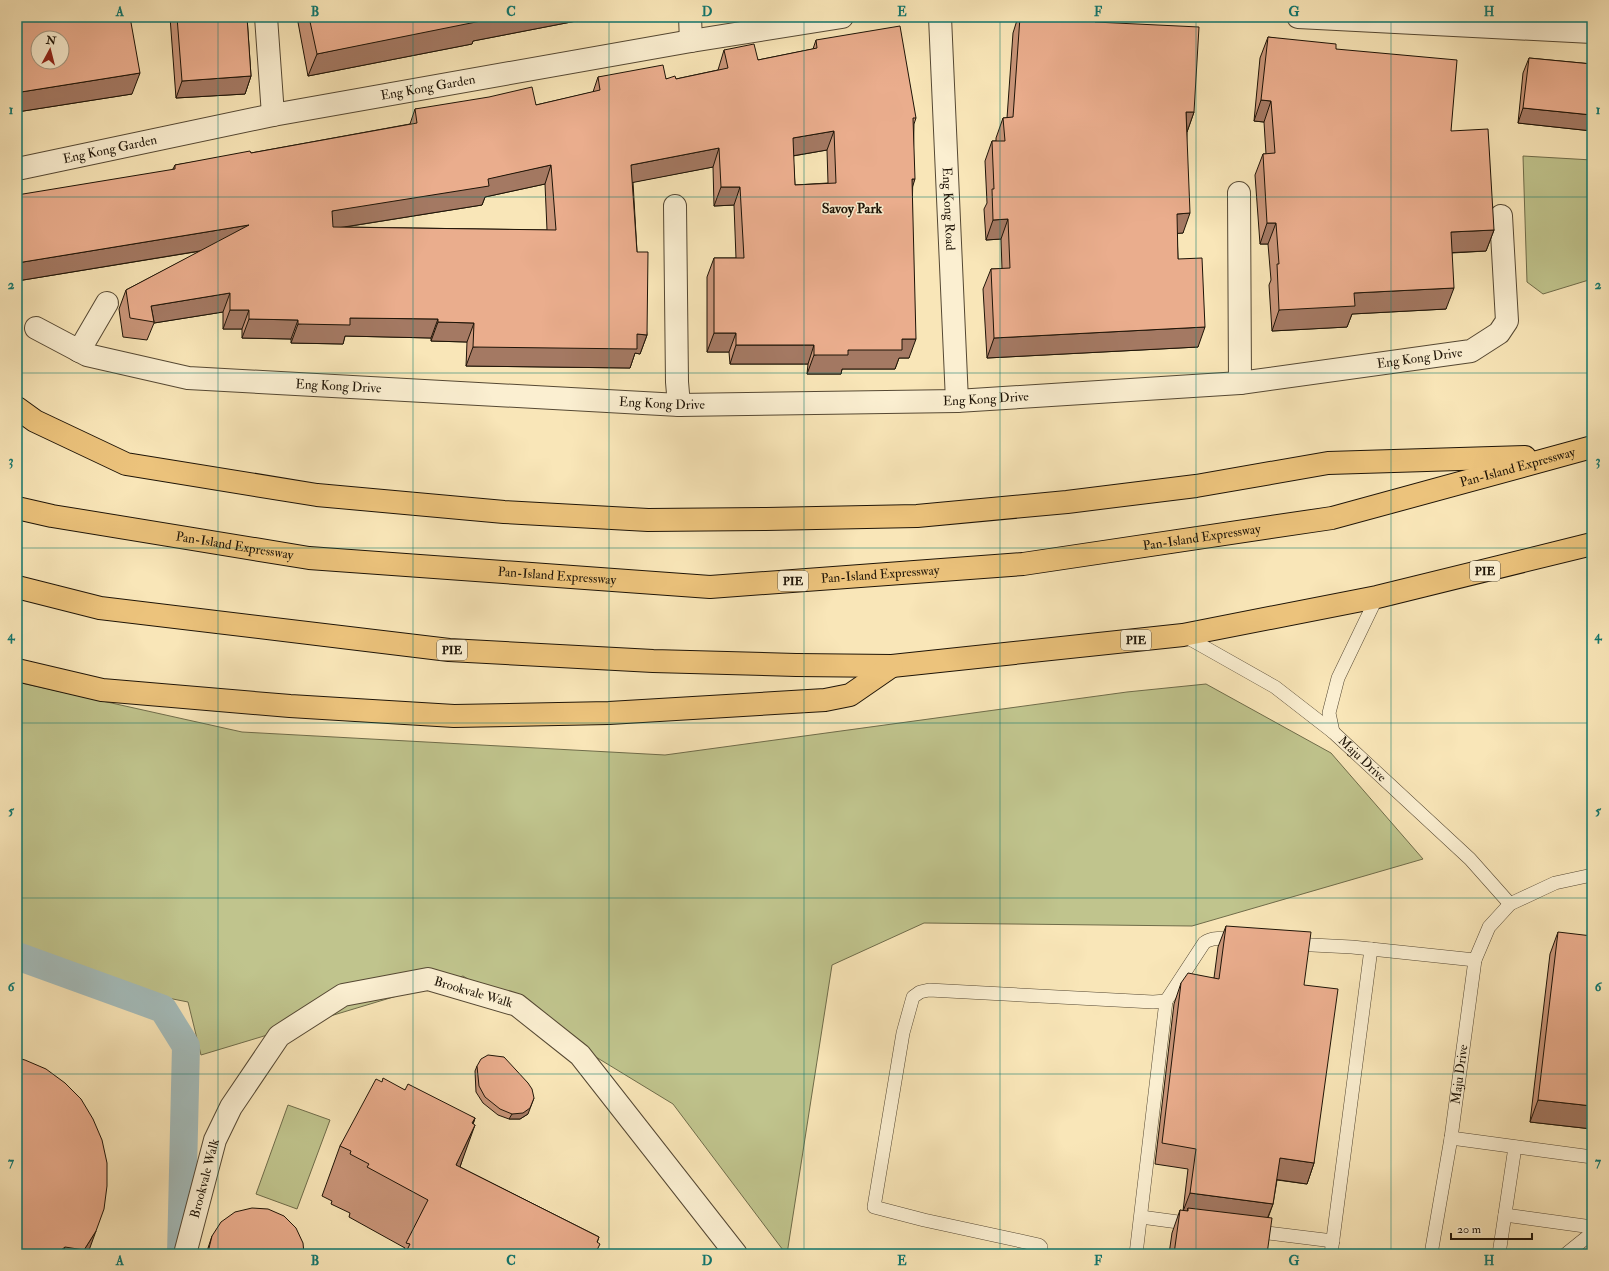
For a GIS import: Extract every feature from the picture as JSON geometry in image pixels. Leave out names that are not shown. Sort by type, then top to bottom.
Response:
[{"type":"highway","points":[[17,408],[34,421],[126,464],[317,495],[504,512],[648,520],[917,516],[1067,502],[1196,486],[1328,463],[1562,455]]},
{"type":"highway","name":"Pan-Island Expressway","points":[[17,508],[52,516],[309,558],[710,588],[1023,564],[1324,519],[1592,447]]},
{"type":"highway","name":"PIE","points":[[17,587],[100,608],[449,650],[653,661],[892,666],[1183,635],[1377,597],[1592,544]]},
{"type":"highway","points":[[17,670],[102,690],[290,706],[454,716],[609,713],[825,700],[850,695],[892,666]]},
{"type":"street","points":[[266,17],[273,116]]},
{"type":"street","points":[[690,17],[691,41]]},
{"type":"street","name":"Eng Kong Garden","points":[[17,167],[22,168],[273,116],[691,41],[842,17]]},
{"type":"street","name":"Eng Kong Road","points":[[940,17],[957,402]]},
{"type":"street","points":[[1298,17],[1592,32]]},
{"type":"street","points":[[1239,193],[1240,383]]},
{"type":"street","points":[[675,206],[677,382],[679,405]]},
{"type":"street","name":"Eng Kong Drive","points":[[36,328],[83,353],[188,378],[679,405],[957,402],[1240,383],[1471,351],[1499,333],[1507,321],[1501,216]]},
{"type":"street","points":[[83,353],[107,303]]},
{"type":"street","name":"Brookvale Walk","points":[[185,1254],[216,1140],[231,1107],[279,1036],[343,995],[428,979],[517,1005],[580,1055],[736,1254]]},
{"type":"lane","name":"Maju Drive","points":[[1333,732],[1329,713],[1338,678],[1377,597]]},
{"type":"lane","name":"Maju Drive","points":[[1183,635],[1275,687],[1333,732],[1470,859],[1510,904]]},
{"type":"lane","name":"Maju Drive","points":[[1431,1254],[1452,1138],[1475,960],[1489,927],[1510,904],[1555,883],[1592,875]]},
{"type":"lane","points":[[1136,1254],[1166,1001],[1204,943],[1209,939],[1253,941]]},
{"type":"lane","points":[[1276,942],[1372,949],[1475,960]]},
{"type":"lane","points":[[1331,1254],[1372,949]]},
{"type":"lane","points":[[1041,1254],[1041,1247],[1039,1245],[924,1220],[874,1207],[903,1033],[913,997],[920,992],[930,990],[1153,1002],[1166,1001]]},
{"type":"lane","points":[[1452,1138],[1592,1157]]},
{"type":"lane","points":[[1499,1254],[1515,1147]]},
{"type":"lane","points":[[1505,1215],[1592,1227]]},
{"type":"lane","points":[[1141,1217],[1202,1225]]},
{"type":"lane","points":[[1241,1230],[1333,1241]]},
{"type":"lane","points":[[1566,1254],[1592,1233]]},
{"type":"green space","points":[[1523,156],[1592,160],[1592,279],[1543,294],[1527,282]]},
{"type":"green space","points":[[17,682],[242,732],[665,755],[1127,692],[1206,684],[1331,753],[1423,859],[1192,926],[924,923],[832,965],[786,1254],[673,1104],[463,976],[201,1055],[188,1002],[17,968]]},
{"type":"green space","points":[[288,1105],[330,1120],[297,1209],[256,1194]]},
{"type":"building","points":[[17,17],[130,17],[140,73],[21,92],[17,68]]},
{"type":"building","points":[[177,17],[247,17],[251,76],[182,81]]},
{"type":"building","points":[[309,17],[489,17],[480,19],[481,21],[317,54]]},
{"type":"building","points":[[1020,17],[1087,17],[1096,18],[1095,22],[1199,27],[1194,112],[1186,112],[1190,213],[1177,214],[1178,259],[1202,258],[1205,327],[994,338],[991,269],[1010,268],[1008,219],[993,220],[992,189],[994,189],[992,141],[1005,141],[1003,118],[1013,117]]},
{"type":"building","points":[[900,26],[916,118],[913,118],[915,179],[912,179],[916,339],[902,339],[902,350],[848,350],[848,355],[814,355],[814,345],[736,345],[736,333],[714,333],[714,258],[744,258],[740,187],[721,187],[719,148],[631,165],[637,252],[648,252],[647,335],[637,334],[637,349],[473,347],[474,323],[438,322],[438,319],[350,318],[350,325],[298,324],[298,320],[249,319],[249,310],[230,310],[230,293],[151,306],[154,322],[130,318],[126,290],[249,225],[17,263],[17,195],[175,169],[175,165],[417,123],[415,109],[489,97],[532,87],[536,105],[600,90],[598,77],[663,65],[666,79],[675,76],[676,79],[728,68],[724,50],[754,44],[758,60],[817,48],[816,40]],"holes":[[[834,131],[836,183],[795,185],[793,138]],[[551,165],[556,230],[333,227],[332,211],[489,186],[488,179]]]},
{"type":"building","points":[[1268,37],[1336,44],[1336,49],[1457,60],[1451,131],[1488,129],[1494,230],[1451,232],[1454,288],[1354,293],[1355,306],[1279,310],[1277,264],[1279,264],[1276,223],[1267,223],[1263,154],[1275,153],[1271,101],[1261,100]]},
{"type":"building","points":[[1529,58],[1592,64],[1592,115],[1523,108]]},
{"type":"building","points":[[1226,926],[1311,932],[1304,985],[1338,989],[1314,1163],[1280,1158],[1273,1204],[1190,1193],[1196,1149],[1162,1143],[1181,983],[1188,973],[1219,979]]},
{"type":"building","points":[[1558,932],[1592,936],[1592,1106],[1538,1100]]},
{"type":"building","points":[[488,1055],[504,1057],[532,1089],[534,1098],[530,1108],[523,1113],[512,1114],[500,1109],[485,1097],[479,1086],[477,1066],[481,1059]]},
{"type":"building","points":[[17,1058],[46,1069],[65,1083],[81,1099],[93,1119],[102,1140],[107,1163],[107,1186],[104,1209],[96,1231],[84,1250],[65,1247],[56,1254],[28,1254],[25,1252],[17,1254]]},
{"type":"building","points":[[383,1078],[405,1090],[408,1084],[475,1118],[472,1123],[475,1125],[456,1165],[599,1237],[597,1242],[600,1244],[595,1254],[416,1254],[407,1250],[410,1244],[406,1243],[428,1200],[367,1167],[369,1164],[350,1154],[351,1151],[340,1146],[376,1079],[382,1082]]},
{"type":"building","points":[[252,1208],[268,1209],[284,1216],[296,1228],[303,1243],[304,1254],[208,1254],[212,1236],[221,1222],[235,1212]]},
{"type":"building","points":[[1188,1208],[1272,1218],[1267,1254],[1174,1254],[1180,1210],[1188,1211]]},
{"type":"waterway","points":[[17,956],[163,1009],[186,1046],[181,1254]]},
{"type":"district","name":"Savoy Park","points":[[852,208]]}]
